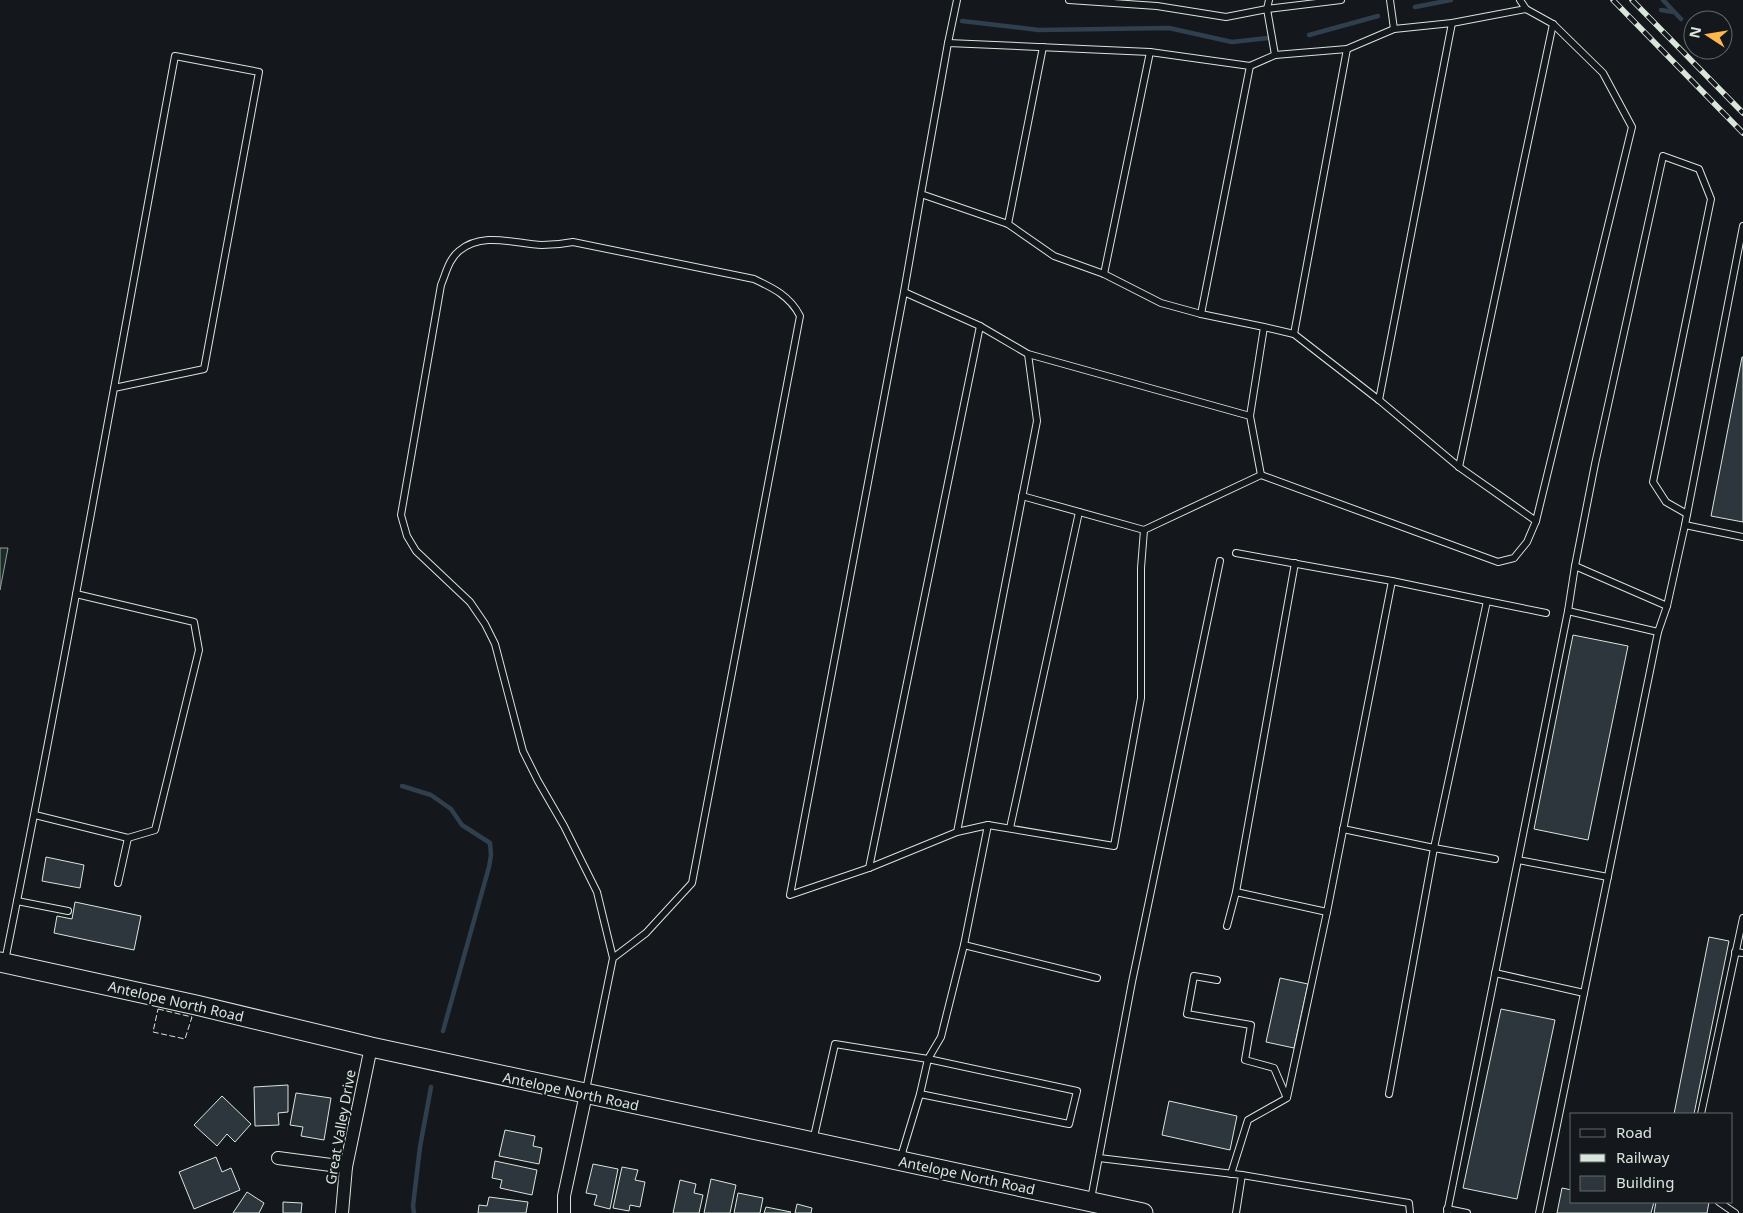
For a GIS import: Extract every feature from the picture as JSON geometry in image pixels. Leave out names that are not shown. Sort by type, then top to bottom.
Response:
[{"type":"main road","name":"Antelope North Road","points":[[2,962],[196,1005],[371,1047],[1143,1213]]},
{"type":"street","name":"Great Valley Drive","points":[[342,1213],[346,1167],[371,1047]]},
{"type":"street","points":[[564,1213],[564,1196],[586,1094]]},
{"type":"street","points":[[278,1158],[346,1167]]},
{"type":"lane","points":[[957,0],[790,895],[868,868],[957,832],[988,825],[1114,846],[1141,698],[1141,568],[1144,530]]},
{"type":"lane","points":[[1069,0],[1158,3],[1226,17],[1267,9],[1341,0]]},
{"type":"lane","points":[[1269,0],[1267,9],[1275,55]]},
{"type":"lane","points":[[1390,0],[1394,29]]},
{"type":"lane","points":[[1022,496],[1144,530],[1261,475],[1498,562],[1514,558],[1527,542],[1536,521],[1632,127],[1603,72],[1553,24],[1526,9],[1520,0]]},
{"type":"lane","points":[[948,43],[1150,52],[1250,66],[1275,55],[1347,49],[1394,29],[1452,23],[1526,9]]},
{"type":"lane","points":[[1379,400],[1452,23]]},
{"type":"lane","points":[[1460,467],[1553,24]]},
{"type":"lane","points":[[1008,224],[1043,47]]},
{"type":"lane","points":[[1294,334],[1347,49]]},
{"type":"lane","points":[[1104,274],[1150,52]]},
{"type":"lane","points":[[2,962],[35,815],[175,56],[259,72],[204,369],[114,388]]},
{"type":"lane","points":[[1201,314],[1250,66]]},
{"type":"lane","points":[[1467,1213],[1447,1211],[1568,611],[1595,464],[1664,156],[1699,169],[1711,199],[1653,482],[1666,502],[1687,514]]},
{"type":"lane","points":[[921,194],[1008,224],[1054,256],[1104,274],[1161,303],[1201,314],[1294,334],[1379,400],[1460,467],[1536,521]]},
{"type":"lane","points":[[1539,1213],[1658,632],[1667,606],[1685,525],[1743,226]]},
{"type":"lane","points":[[586,1094],[613,958],[597,892],[523,751],[494,644],[485,624],[470,602],[416,551],[406,536],[401,515],[442,285],[448,265],[458,251],[474,242],[495,239],[541,245],[573,242],[754,278],[778,290],[794,304],[800,316],[692,883],[646,934],[613,958]]},
{"type":"lane","points":[[904,292],[980,326],[1028,354],[1250,416]]},
{"type":"lane","points":[[868,868],[980,326]]},
{"type":"lane","points":[[1261,475],[1250,416],[1264,327]]},
{"type":"lane","points":[[957,832],[1037,421],[1028,354]]},
{"type":"lane","points":[[1010,828],[1078,512]]},
{"type":"lane","points":[[1685,525],[1743,537]]},
{"type":"lane","points":[[1236,553],[1392,581],[1546,613]]},
{"type":"lane","points":[[1090,1202],[1132,982],[1220,561]]},
{"type":"lane","points":[[1226,926],[1236,892],[1295,563]]},
{"type":"lane","points":[[1575,566],[1667,606]]},
{"type":"lane","points":[[1231,1174],[1248,1120],[1287,1098],[1392,581]]},
{"type":"lane","points":[[35,815],[128,838],[155,830],[199,650],[194,622],[76,594]]},
{"type":"lane","points":[[1389,1094],[1434,848],[1487,602]]},
{"type":"lane","points":[[1568,611],[1658,632]]},
{"type":"lane","points":[[901,1161],[928,1059],[941,1037],[964,945],[988,825]]},
{"type":"lane","points":[[1343,828],[1495,859]]},
{"type":"lane","points":[[118,883],[128,838]]},
{"type":"lane","points":[[1518,860],[1608,877]]},
{"type":"lane","points":[[1236,892],[1326,912]]},
{"type":"lane","points":[[17,901],[68,911]]},
{"type":"lane","points":[[1701,1113],[1743,918]]},
{"type":"lane","points":[[964,945],[1097,978]]},
{"type":"lane","points":[[1735,952],[1743,953]]},
{"type":"lane","points":[[1495,974],[1584,993]]},
{"type":"lane","points":[[1217,980],[1194,976],[1188,1014],[1250,1025],[1245,1060],[1274,1068],[1287,1098]]},
{"type":"lane","points":[[813,1142],[835,1044],[928,1059],[1076,1090],[1069,1124],[920,1094]]},
{"type":"lane","points":[[1099,1158],[1231,1174],[1409,1203],[1410,1213]]},
{"type":"lane","points":[[1236,1213],[1242,1176]]},
{"type":"lane","points":[[1720,1203],[1735,1213]]},
{"type":"green space","points":[[0,548],[8,548],[0,590]]},
{"type":"building","points":[[1743,357],[1743,522],[1711,516]]},
{"type":"building","points":[[1573,635],[1628,646],[1588,840],[1534,829]]},
{"type":"building","points":[[46,857],[84,865],[80,888],[42,881]]},
{"type":"building","points":[[75,902],[141,916],[134,950],[54,933],[57,916],[72,919]]},
{"type":"building","points":[[1709,937],[1729,941],[1694,1113],[1674,1113]]},
{"type":"building","points":[[1280,978],[1308,984],[1294,1048],[1266,1042]]},
{"type":"building","points":[[1501,1009],[1555,1020],[1517,1199],[1463,1188]]},
{"type":"building","points":[[288,1085],[288,1112],[278,1113],[279,1125],[255,1126],[254,1087]]},
{"type":"building","points":[[296,1093],[331,1098],[324,1140],[301,1136],[303,1127],[290,1125]]},
{"type":"building","points":[[222,1096],[251,1124],[235,1142],[227,1134],[217,1146],[194,1125]]},
{"type":"building","points":[[1169,1101],[1237,1116],[1230,1150],[1162,1135]]},
{"type":"building","points":[[505,1130],[535,1136],[533,1146],[542,1148],[539,1164],[499,1156]]},
{"type":"building","points":[[216,1157],[222,1172],[231,1168],[240,1190],[194,1209],[179,1172]]},
{"type":"building","points":[[495,1161],[537,1170],[532,1195],[500,1188],[502,1180],[492,1178]]},
{"type":"building","points":[[593,1164],[618,1169],[610,1209],[594,1205],[597,1195],[586,1193]]},
{"type":"building","points":[[622,1167],[638,1170],[635,1180],[645,1182],[640,1207],[630,1205],[629,1211],[613,1208]]},
{"type":"building","points":[[711,1179],[736,1185],[730,1213],[704,1213]]},
{"type":"building","points":[[680,1180],[696,1184],[694,1193],[703,1195],[699,1213],[673,1213]]},
{"type":"building","points":[[1562,1188],[1570,1190],[1570,1203],[1654,1203],[1651,1213],[1557,1213]]},
{"type":"building","points":[[247,1192],[264,1203],[259,1213],[233,1213]]},
{"type":"building","points":[[738,1193],[763,1198],[760,1213],[734,1213]]},
{"type":"building","points":[[489,1197],[528,1202],[526,1213],[478,1213],[479,1205],[487,1206]]},
{"type":"building","points":[[283,1202],[302,1203],[301,1213],[283,1213]]},
{"type":"building","points":[[1656,1203],[1709,1203],[1707,1213],[1654,1213]]},
{"type":"building","points":[[797,1204],[812,1208],[811,1213],[795,1213]]},
{"type":"building","points":[[766,1207],[791,1212],[764,1213]]},
{"type":"waterway","points":[[1415,7],[1451,0]]},
{"type":"waterway","points":[[1663,0],[1681,19]]},
{"type":"waterway","points":[[1661,10],[1673,12]]},
{"type":"waterway","points":[[1309,35],[1378,16]]},
{"type":"waterway","points":[[962,21],[1039,30],[1169,28],[1232,42],[1268,38]]},
{"type":"waterway","points":[[402,786],[431,795],[451,809],[462,825],[490,843],[489,867],[443,1031]]},
{"type":"waterway","points":[[414,1213],[413,1206],[420,1147],[431,1087]]},
{"type":"railway","points":[[1613,0],[1743,133]]},
{"type":"railway","points":[[1632,0],[1743,113]]},
{"type":"fence","points":[[158,1009],[192,1017],[185,1039],[153,1032],[158,1009]]}]
